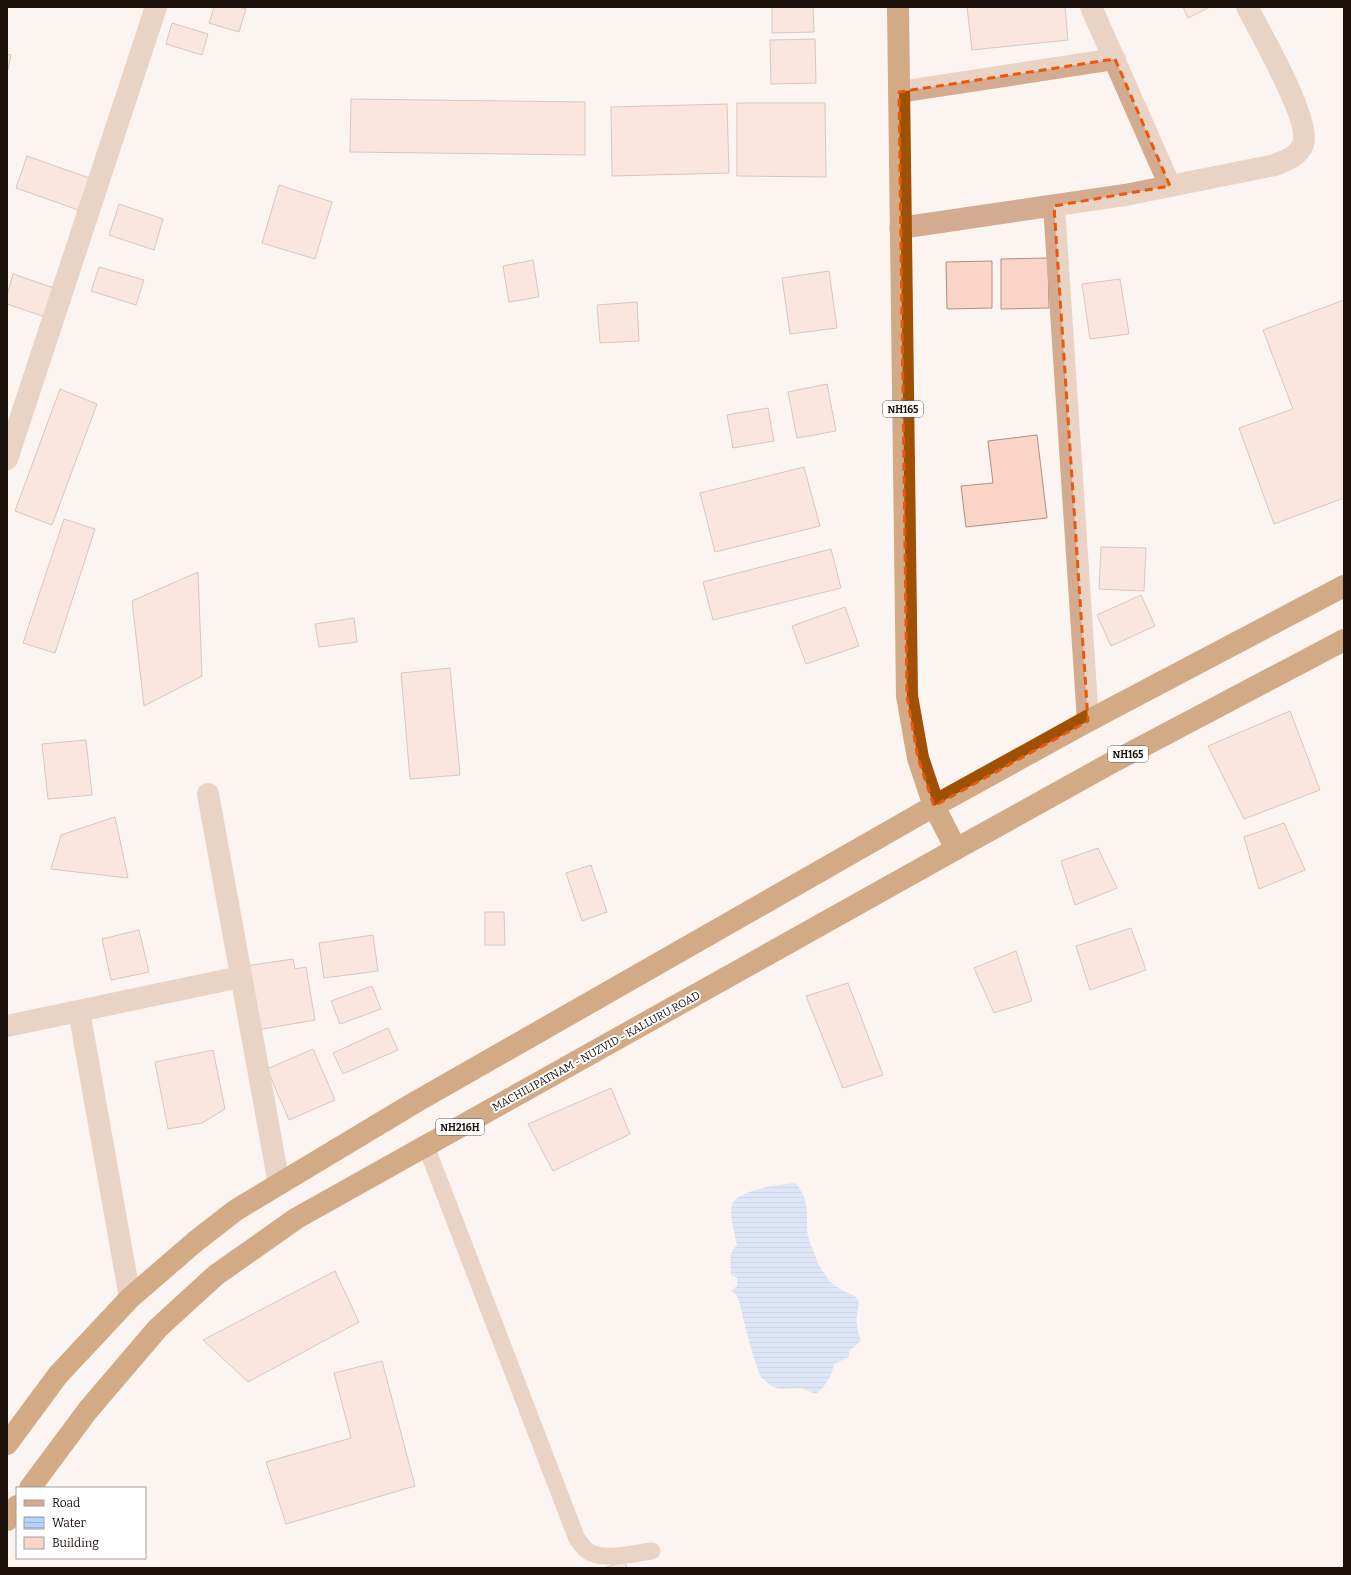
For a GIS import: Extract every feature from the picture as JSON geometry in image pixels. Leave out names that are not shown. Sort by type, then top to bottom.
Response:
[{"type":"highway","name":"NH165","points":[[898,7],[907,696],[918,758],[934,806],[956,849],[1111,763],[1344,640]]},
{"type":"highway","points":[[7,1444],[58,1375],[130,1298],[196,1241],[236,1210],[421,1099],[934,806],[1088,721],[1344,586]]},
{"type":"highway","name":"MACHILIPATNAM - NUZVID - KALLURU ROAD","points":[[31,1487],[88,1410],[158,1328],[216,1275],[297,1218],[956,849]]},
{"type":"highway","points":[[7,1520],[16,1507]]},
{"type":"street","points":[[7,459],[156,7]]},
{"type":"street","points":[[1091,7],[1170,186]]},
{"type":"street","points":[[900,228],[1054,206],[1170,186],[1275,165],[1295,156],[1304,143],[1302,124],[1292,94],[1247,7]]},
{"type":"street","points":[[899,92],[1115,59]]},
{"type":"street","points":[[1054,206],[1088,721]]},
{"type":"street","points":[[208,794],[240,977],[279,1184]]},
{"type":"street","points":[[7,1026],[240,977]]},
{"type":"street","points":[[79,1011],[130,1298]]},
{"type":"lane","points":[[426,1146],[577,1539],[584,1549],[594,1554],[604,1556],[652,1551]]},
{"type":"highlighted area","points":[[1115,59],[1170,186],[1054,206],[1088,721],[934,806],[918,758],[907,696],[899,92]]},
{"type":"water","points":[[795,1183],[805,1198],[808,1235],[819,1265],[824,1274],[832,1283],[840,1289],[853,1295],[859,1302],[857,1322],[861,1341],[849,1351],[849,1357],[834,1364],[828,1380],[816,1394],[801,1388],[780,1389],[771,1386],[760,1376],[749,1342],[739,1301],[736,1294],[731,1291],[737,1286],[737,1278],[731,1275],[731,1255],[734,1248],[737,1246],[732,1220],[732,1205],[735,1200],[750,1192],[770,1186]]},
{"type":"building","points":[[214,7],[239,7],[246,9],[239,32],[209,23]]},
{"type":"building","points":[[772,7],[813,7],[814,32],[772,33]]},
{"type":"building","points":[[967,7],[1065,7],[1068,40],[972,50]]},
{"type":"building","points":[[1183,7],[1210,7],[1188,18]]},
{"type":"building","points":[[172,23],[208,34],[202,55],[166,44]]},
{"type":"building","points":[[815,39],[816,83],[771,84],[770,40]]},
{"type":"building","points":[[7,54],[11,55],[7,74]]},
{"type":"building","points":[[351,99],[585,102],[585,155],[350,152]]},
{"type":"building","points":[[737,103],[825,103],[826,177],[737,176]]},
{"type":"building","points":[[727,104],[729,173],[612,176],[611,107]]},
{"type":"building","points":[[27,156],[95,180],[84,212],[16,188]]},
{"type":"building","points":[[279,185],[332,202],[315,259],[262,243]]},
{"type":"building","points":[[119,204],[163,219],[154,250],[109,235]]},
{"type":"building","points":[[1048,258],[1049,308],[1001,309],[1001,259]]},
{"type":"building","points":[[533,260],[539,297],[509,302],[503,266]]},
{"type":"building","points":[[992,261],[992,308],[947,309],[946,262]]},
{"type":"building","points":[[99,267],[144,280],[136,305],[91,291]]},
{"type":"building","points":[[829,271],[837,328],[790,334],[782,278]]},
{"type":"building","points":[[13,274],[54,288],[45,317],[7,304],[7,295]]},
{"type":"building","points":[[1120,279],[1129,334],[1090,339],[1082,284]]},
{"type":"building","points":[[1344,300],[1344,498],[1274,524],[1239,428],[1293,409],[1263,330]]},
{"type":"building","points":[[637,302],[639,341],[600,343],[597,305]]},
{"type":"building","points":[[827,384],[836,431],[797,438],[788,392]]},
{"type":"building","points":[[60,389],[97,404],[52,525],[15,511]]},
{"type":"building","points":[[768,408],[774,441],[733,448],[727,415]]},
{"type":"building","points":[[1037,435],[1047,518],[966,527],[961,486],[993,483],[988,441]]},
{"type":"building","points":[[804,467],[820,526],[715,552],[700,493]]},
{"type":"building","points":[[64,519],[95,529],[55,653],[23,643]]},
{"type":"building","points":[[1101,547],[1146,548],[1144,591],[1099,589]]},
{"type":"building","points":[[831,549],[841,588],[713,620],[703,582]]},
{"type":"building","points":[[198,572],[202,676],[144,706],[132,601]]},
{"type":"building","points":[[1141,595],[1155,626],[1111,646],[1097,615]]},
{"type":"building","points":[[845,607],[859,646],[806,664],[792,626]]},
{"type":"building","points":[[354,618],[357,642],[319,647],[315,624]]},
{"type":"building","points":[[450,668],[460,775],[410,779],[401,673]]},
{"type":"building","points":[[1290,711],[1320,790],[1244,819],[1208,746]]},
{"type":"building","points":[[86,740],[92,795],[48,799],[42,744]]},
{"type":"building","points":[[115,817],[128,878],[51,869],[61,835]]},
{"type":"building","points":[[1284,823],[1305,870],[1259,889],[1244,837]]},
{"type":"building","points":[[1098,848],[1117,888],[1075,905],[1061,861]]},
{"type":"building","points":[[591,865],[607,912],[582,921],[566,873]]},
{"type":"building","points":[[485,912],[504,912],[505,945],[485,945]]},
{"type":"building","points":[[1131,928],[1146,970],[1090,990],[1076,946]]},
{"type":"building","points":[[139,930],[149,972],[111,980],[102,939]]},
{"type":"building","points":[[373,935],[378,971],[324,978],[319,943]]},
{"type":"building","points":[[1016,951],[1032,1001],[994,1013],[974,968]]},
{"type":"building","points":[[293,959],[295,969],[306,967],[315,1020],[257,1030],[246,966]]},
{"type":"building","points":[[848,983],[883,1075],[843,1088],[806,996]]},
{"type":"building","points":[[372,986],[381,1009],[340,1024],[331,1001]]},
{"type":"building","points":[[388,1028],[398,1050],[343,1074],[333,1053]]},
{"type":"building","points":[[313,1049],[335,1100],[289,1120],[267,1069]]},
{"type":"building","points":[[213,1050],[225,1109],[202,1123],[168,1129],[155,1062]]},
{"type":"building","points":[[611,1088],[630,1134],[553,1171],[528,1124]]},
{"type":"building","points":[[335,1271],[359,1322],[248,1382],[203,1340]]},
{"type":"building","points":[[382,1361],[415,1486],[286,1524],[266,1462],[351,1438],[334,1373]]},
{"type":"building","points":[[625,1562],[627,1568],[603,1568]]}]
